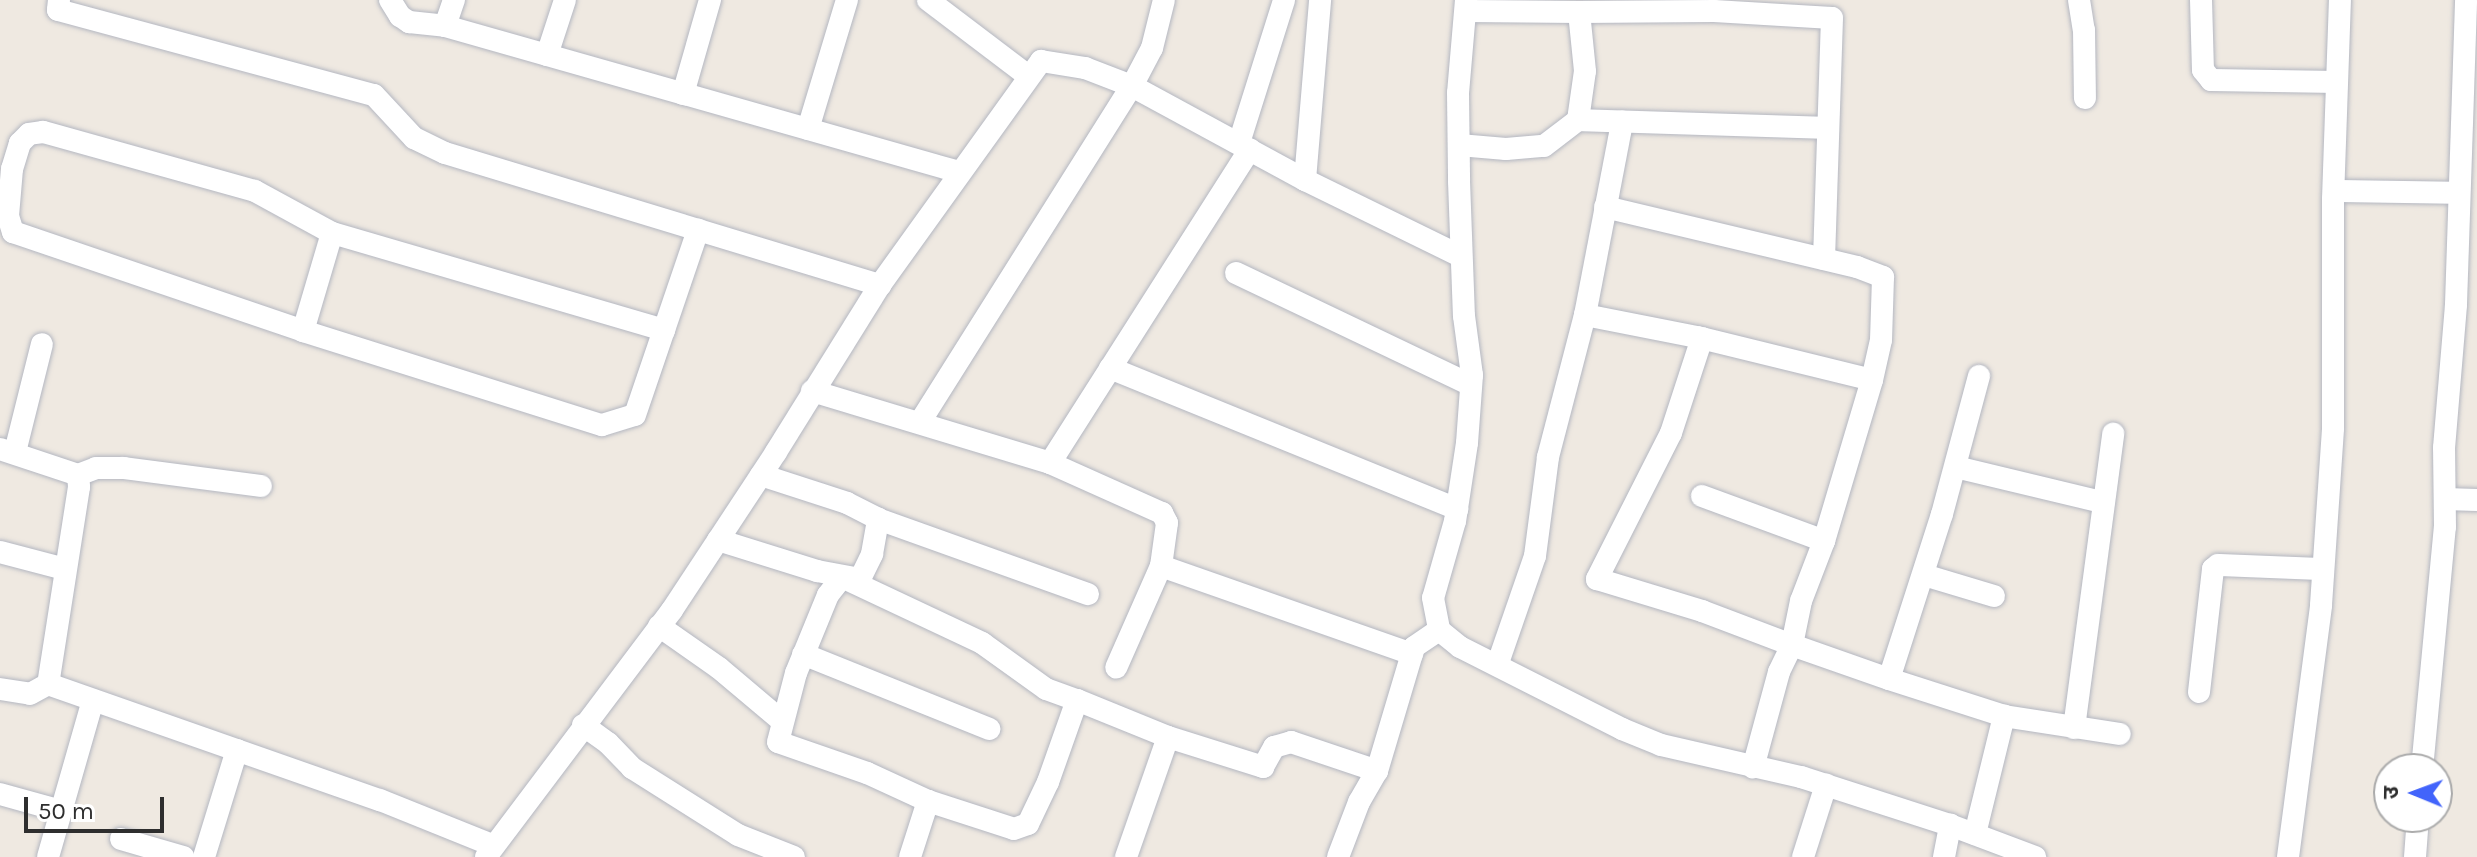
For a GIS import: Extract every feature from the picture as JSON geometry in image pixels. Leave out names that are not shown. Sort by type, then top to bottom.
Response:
[{"type":"street","points":[[59,0],[58,10],[374,95],[414,138],[445,153],[880,285]]},
{"type":"street","points":[[390,0],[400,16],[409,22],[445,26],[959,172]]},
{"type":"street","points":[[445,26],[454,0]]},
{"type":"street","points":[[547,55],[565,0]]},
{"type":"street","points":[[683,94],[710,0]]},
{"type":"street","points":[[808,129],[847,0]]},
{"type":"street","points":[[928,0],[1028,76]]},
{"type":"street","points":[[920,422],[1132,86],[1152,48],[1164,0]]},
{"type":"street","points":[[1050,463],[1244,146],[1284,0]]},
{"type":"street","points":[[1305,180],[1320,0]]},
{"type":"street","points":[[2079,0],[2084,30],[2085,98]]},
{"type":"street","points":[[2201,0],[2203,70],[2211,80],[2337,82]]},
{"type":"street","points":[[2288,857],[2322,569],[2333,428],[2334,191],[2340,0]]},
{"type":"street","points":[[2423,753],[2445,499],[2466,0]]},
{"type":"street","points":[[1824,259],[1832,18],[1714,11],[1579,12],[1466,5],[1458,93],[1460,256],[1471,385],[1467,443],[1457,509],[1433,598],[1439,630],[1460,647],[1661,745],[1826,785],[1950,825],[2035,857]]},
{"type":"street","points":[[1578,120],[1585,71],[1579,12]]},
{"type":"street","points":[[0,689],[30,694],[48,684],[380,800],[489,851],[659,626],[761,475],[880,285],[1041,61],[1085,68],[1132,86],[1305,180],[1460,256]]},
{"type":"street","points":[[1459,145],[1506,149],[1544,146],[1578,120],[1827,128]]},
{"type":"street","points":[[1498,663],[1535,556],[1548,457],[1585,315],[1622,122]]},
{"type":"street","points":[[664,330],[332,233],[255,191],[43,132],[29,134],[20,143],[12,169],[8,216],[13,232],[303,331],[602,425],[635,415],[664,330],[698,230]]},
{"type":"street","points":[[2334,191],[2458,193]]},
{"type":"street","points":[[1605,207],[1824,259],[1883,277],[1881,340],[1872,380],[1824,541],[1801,601],[1792,645],[1779,672],[1753,768]]},
{"type":"street","points":[[303,331],[332,233]]},
{"type":"street","points":[[1236,273],[1471,385]]},
{"type":"street","points":[[1585,315],[1702,338],[1872,380]]},
{"type":"street","points":[[1702,338],[1671,433],[1597,579],[1702,611],[1889,679],[2004,716],[2120,734]]},
{"type":"street","points":[[42,344],[7,451],[78,475],[96,468],[124,468],[261,486]]},
{"type":"street","points":[[1110,368],[1457,509]]},
{"type":"street","points":[[1889,679],[1924,575],[1979,376]]},
{"type":"street","points":[[812,391],[1050,463],[1162,513],[1167,523],[1161,566],[1116,668]]},
{"type":"street","points":[[2074,728],[2113,434]]},
{"type":"street","points":[[1956,467],[2102,502]]},
{"type":"street","points":[[48,684],[79,487],[78,475]]},
{"type":"street","points":[[761,475],[847,503],[878,519],[1088,594]]},
{"type":"street","points":[[1702,496],[1824,541]]},
{"type":"street","points":[[2445,499],[2477,500]]},
{"type":"street","points":[[842,577],[860,579],[872,554],[878,519]]},
{"type":"street","points":[[718,540],[842,577],[982,643],[1046,689],[1168,737],[1263,767],[1274,747],[1291,742],[1377,771]]},
{"type":"street","points":[[0,552],[65,569]]},
{"type":"street","points":[[2199,692],[2213,569],[2218,565],[2322,569]]},
{"type":"street","points":[[1161,566],[1412,654]]},
{"type":"street","points":[[1924,575],[1994,596]]},
{"type":"street","points":[[842,577],[828,595],[803,654],[778,742],[867,773],[928,801],[1014,829],[1028,824],[1048,782],[1077,700]]},
{"type":"street","points":[[659,626],[719,668],[782,721]]},
{"type":"street","points":[[1342,856],[1359,802],[1377,771],[1414,647],[1439,630]]},
{"type":"street","points":[[803,654],[990,729]]},
{"type":"street","points":[[48,857],[93,700]]},
{"type":"street","points":[[1975,834],[2004,716]]},
{"type":"street","points":[[583,725],[608,743],[632,768],[667,791],[698,807],[738,835],[794,857]]},
{"type":"street","points":[[1126,857],[1168,737]]},
{"type":"street","points":[[204,857],[237,750]]},
{"type":"street","points":[[1803,857],[1826,785]]},
{"type":"street","points":[[0,794],[61,811]]},
{"type":"street","points":[[910,857],[928,801]]},
{"type":"street","points":[[1944,857],[1950,825]]},
{"type":"street","points":[[2415,857],[2417,833]]},
{"type":"street","points":[[121,839],[183,857]]}]
